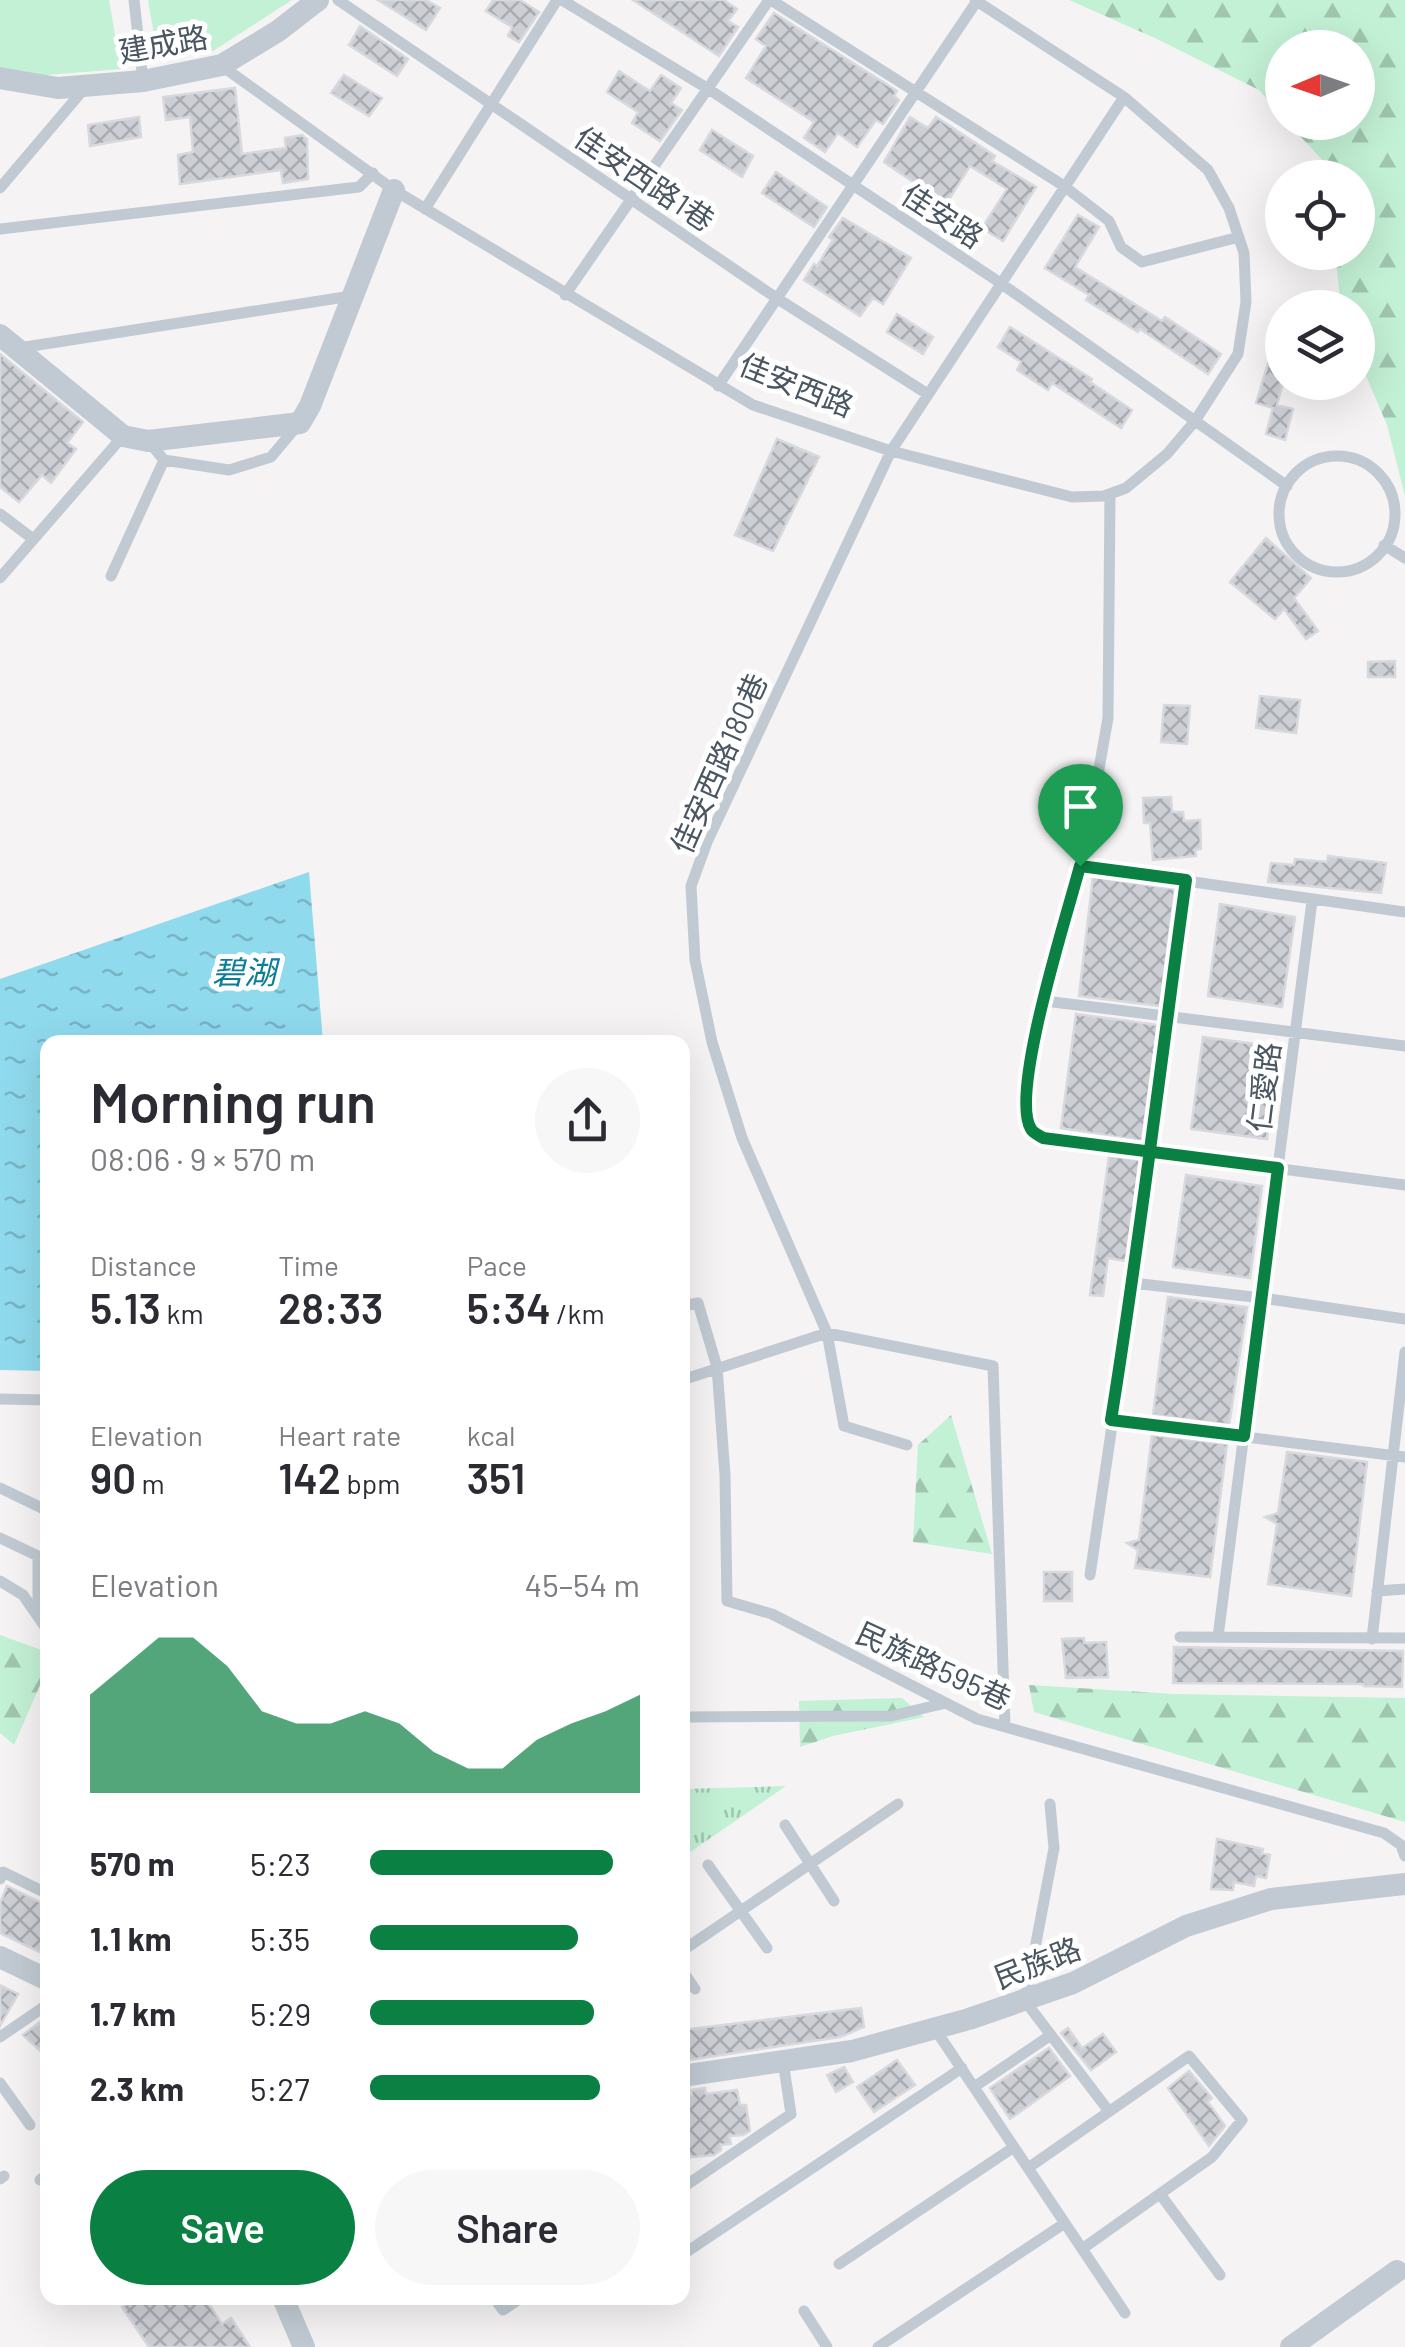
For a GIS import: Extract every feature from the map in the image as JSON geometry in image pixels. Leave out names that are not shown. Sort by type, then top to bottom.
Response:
[{"type":"street","name":"建成路","points":[[0,78],[58,88],[143,81],[222,66],[318,0]]},
{"type":"street","points":[[8,342],[123,436],[148,441],[300,423],[394,190]]},
{"type":"street","name":"民族路","points":[[690,2075],[852,2051],[936,2029],[1074,1984],[1186,1926],[1270,1899],[1405,1884]]},
{"type":"street","points":[[0,1956],[40,1976]]},
{"type":"street","points":[[1290,2347],[1396,2270]]},
{"type":"street","points":[[285,2305],[298,2343]]},
{"type":"lane","points":[[134,0],[143,81]]},
{"type":"lane","name":"佳安西路1巷","points":[[338,0],[778,299],[926,394]]},
{"type":"lane","points":[[424,209],[559,0]]},
{"type":"lane","name":"佳安路","points":[[559,0],[710,90],[1000,282],[1288,486]]},
{"type":"lane","points":[[565,296],[770,0],[1064,186],[1109,220],[1121,247],[1142,262],[1238,237]]},
{"type":"lane","points":[[718,386],[976,0],[1124,97],[1208,170],[1229,208],[1244,252],[1246,302],[1238,354],[1194,420],[1150,471],[1110,494],[1108,718],[1080,866],[1028,1059],[1026,1110],[1031,1129],[1043,1138],[1405,1185]]},
{"type":"lane","name":"佳安西路","points":[[222,66],[394,190],[565,296],[753,405],[890,452],[1072,497],[1110,494]]},
{"type":"lane","points":[[0,188],[86,86]]},
{"type":"lane","name":"佳安西路180巷","points":[[907,1445],[844,1426],[827,1333],[742,1138],[712,1042],[695,960],[691,886],[707,842],[890,452],[1124,97]]},
{"type":"lane","points":[[0,228],[360,187],[374,173]]},
{"type":"lane","points":[[8,342],[351,296]]},
{"type":"lane","points":[[148,441],[164,460],[229,470],[272,457],[300,423]]},
{"type":"lane","points":[[0,578],[123,436]]},
{"type":"lane","points":[[1341,455],[1369,465],[1381,475],[1394,502],[1392,533],[1376,558],[1348,572],[1318,570],[1305,563],[1285,540],[1280,526],[1282,495],[1288,486],[1298,470],[1326,456],[1341,455]]},
{"type":"lane","points":[[111,576],[164,460]]},
{"type":"lane","points":[[0,514],[33,539]]},
{"type":"lane","points":[[1384,546],[1405,558]]},
{"type":"lane","points":[[1080,866],[1405,912]]},
{"type":"lane","points":[[1090,1575],[1134,1284],[1186,880]]},
{"type":"lane","name":"仁愛路","points":[[1218,1637],[1312,901]]},
{"type":"lane","points":[[1045,1000],[1405,1046]]},
{"type":"lane","points":[[1134,1284],[1405,1319]]},
{"type":"lane","name":"民族路595巷","points":[[690,1304],[698,1302],[716,1368],[725,1475],[726,1601],[772,1614],[977,1719],[1384,1832],[1401,1845],[1405,1856]]},
{"type":"lane","points":[[690,1377],[827,1333],[993,1366],[1005,1727]]},
{"type":"lane","points":[[1372,1639],[1400,1456],[1405,1352]]},
{"type":"lane","points":[[0,1398],[40,1400]]},
{"type":"lane","points":[[1111,1420],[1400,1456]]},
{"type":"lane","points":[[0,1488],[40,1506]]},
{"type":"lane","points":[[0,1538],[38,1556],[38,1616]]},
{"type":"lane","points":[[0,1581],[24,1595],[40,1619]]},
{"type":"lane","points":[[1378,1590],[1405,1590]]},
{"type":"lane","points":[[1180,1637],[1405,1638]]},
{"type":"lane","points":[[690,1717],[892,1716],[946,1703]]},
{"type":"lane","points":[[690,1946],[898,1804]]},
{"type":"lane","points":[[1050,1804],[1054,1848],[1025,2001],[1108,2110]]},
{"type":"lane","points":[[785,1825],[834,1901]]},
{"type":"lane","points":[[708,1865],[766,1948]]},
{"type":"lane","points":[[0,1879],[3,1872],[40,1890]]},
{"type":"lane","points":[[690,1983],[694,1989]]},
{"type":"lane","points":[[0,2037],[40,2010]]},
{"type":"lane","points":[[936,2029],[1125,2313]]},
{"type":"lane","points":[[974,2087],[1051,2035]]},
{"type":"lane","points":[[1028,2168],[1190,2056],[1242,2120],[1212,2157],[1082,2250]]},
{"type":"lane","points":[[690,2183],[791,2114],[782,2062]]},
{"type":"lane","points":[[690,2251],[962,2068]]},
{"type":"lane","points":[[0,2083],[30,2125]]},
{"type":"lane","points":[[839,2264],[1014,2147]]},
{"type":"lane","points":[[1160,2194],[1220,2275]]},
{"type":"lane","points":[[878,2347],[1065,2224]]},
{"type":"lane","points":[[804,2311],[827,2347]]},
{"type":"green space","points":[[0,0],[109,0],[121,69],[46,75],[0,67]]},
{"type":"green space","points":[[148,0],[292,0],[213,51],[158,58]]},
{"type":"green space","points":[[1069,0],[1405,0],[1405,496],[1387,425],[1375,397],[1375,290],[1339,290],[1337,270],[1375,270],[1375,160],[1322,160],[1304,140],[1375,140],[1375,30],[1265,30],[1265,97],[1259,90]]},
{"type":"green space","points":[[951,1415],[992,1554],[913,1542],[918,1445]]},
{"type":"green space","points":[[0,1635],[40,1649],[40,1685],[14,1745],[0,1733]]},
{"type":"green space","points":[[1029,1685],[1175,1694],[1405,1698],[1405,1822],[1034,1712]]},
{"type":"green space","points":[[902,1698],[924,1717],[800,1747],[799,1701]]},
{"type":"green space","points":[[786,1786],[690,1852],[690,1789]]},
{"type":"water","name":"碧湖","points":[[309,872],[322,1035],[40,1035],[40,1371],[0,1370],[0,979]]},
{"type":"building","points":[[378,0],[426,0],[440,8],[426,30]]},
{"type":"building","points":[[493,0],[520,0],[539,12],[519,42],[508,36],[512,27],[486,11]]},
{"type":"building","points":[[633,0],[724,0],[737,9],[728,21],[738,27],[719,56]]},
{"type":"building","points":[[774,13],[897,91],[894,96],[899,100],[883,124],[876,120],[857,147],[838,133],[825,152],[804,138],[814,122],[746,78],[766,46],[756,39]]},
{"type":"building","points":[[360,26],[408,59],[397,76],[349,45]]},
{"type":"building","points":[[619,71],[650,91],[661,75],[681,88],[671,103],[682,110],[660,141],[632,123],[638,112],[607,92]]},
{"type":"building","points":[[344,75],[382,98],[369,116],[331,93]]},
{"type":"building","points":[[235,88],[242,154],[286,148],[285,138],[302,135],[307,139],[308,179],[283,183],[281,170],[180,184],[178,155],[193,152],[190,117],[166,120],[163,97]]},
{"type":"building","points":[[139,117],[141,137],[90,146],[88,125]]},
{"type":"building","points":[[910,117],[928,128],[936,117],[995,156],[992,161],[1036,187],[1003,241],[982,228],[1007,189],[970,166],[946,204],[884,162]]},
{"type":"building","points":[[712,130],[753,156],[742,177],[700,150]]},
{"type":"building","points":[[776,172],[827,207],[814,227],[762,193]]},
{"type":"building","points":[[1078,215],[1099,227],[1075,267],[1162,321],[1165,317],[1221,354],[1208,374],[1140,329],[1138,332],[1086,300],[1089,295],[1045,268]]},
{"type":"building","points":[[843,218],[911,258],[883,304],[873,298],[860,316],[804,280],[814,264],[817,266],[833,240],[829,237]]},
{"type":"building","points":[[897,314],[933,337],[923,354],[887,332]]},
{"type":"building","points":[[1010,327],[1092,379],[1090,382],[1132,410],[1121,428],[1052,383],[1048,390],[1017,370],[1021,362],[998,347]]},
{"type":"building","points":[[0,354],[83,422],[67,443],[76,449],[51,483],[42,475],[19,502],[0,487]]},
{"type":"building","points":[[1265,374],[1265,400],[1278,400],[1277,405],[1293,409],[1285,440],[1266,434],[1273,408],[1256,403]]},
{"type":"building","points":[[777,439],[819,457],[773,551],[735,535]]},
{"type":"building","points":[[1266,538],[1311,578],[1294,598],[1318,631],[1306,639],[1284,609],[1275,619],[1230,582]]},
{"type":"building","points":[[1395,661],[1395,677],[1368,677],[1368,662]]},
{"type":"building","points":[[1260,696],[1300,700],[1296,733],[1256,728]]},
{"type":"building","points":[[1164,705],[1190,706],[1187,744],[1161,742]]},
{"type":"building","points":[[1171,797],[1172,812],[1183,812],[1184,821],[1200,820],[1201,849],[1195,850],[1196,856],[1153,860],[1143,798]]},
{"type":"building","points":[[1328,856],[1386,863],[1381,893],[1268,882],[1271,863],[1294,865],[1295,859],[1327,862]]},
{"type":"building","points":[[1093,877],[1175,889],[1160,1006],[1079,996]]},
{"type":"building","points":[[1220,904],[1295,917],[1282,1007],[1208,996]]},
{"type":"building","points":[[1076,1014],[1158,1025],[1142,1141],[1061,1128]]},
{"type":"building","points":[[1203,1037],[1278,1047],[1267,1139],[1191,1129]]},
{"type":"building","points":[[1109,1156],[1140,1160],[1126,1261],[1108,1258],[1103,1296],[1090,1295]]},
{"type":"building","points":[[1186,1175],[1262,1186],[1250,1278],[1173,1267]]},
{"type":"building","points":[[1168,1297],[1247,1307],[1229,1425],[1153,1415]]},
{"type":"building","points":[[1152,1435],[1227,1444],[1210,1577],[1135,1568],[1138,1550],[1127,1543],[1139,1540]]},
{"type":"building","points":[[1287,1452],[1367,1462],[1351,1596],[1268,1584],[1277,1524],[1265,1517],[1278,1513]]},
{"type":"building","points":[[1044,1572],[1072,1572],[1072,1601],[1044,1601]]},
{"type":"building","points":[[1084,1638],[1084,1643],[1106,1642],[1108,1677],[1066,1678],[1062,1639]]},
{"type":"building","points":[[1174,1647],[1403,1651],[1402,1687],[1173,1683]]},
{"type":"building","points":[[1217,1839],[1263,1849],[1262,1853],[1270,1855],[1266,1878],[1256,1876],[1254,1886],[1234,1882],[1233,1890],[1211,1889]]},
{"type":"building","points":[[7,1886],[40,1902],[40,1952],[0,1933],[0,1903]]},
{"type":"building","points":[[0,1985],[18,1994],[0,2026]]},
{"type":"building","points":[[861,2008],[864,2027],[840,2037],[690,2060],[690,2029]]},
{"type":"building","points":[[40,2022],[40,2051],[23,2035]]},
{"type":"building","points":[[1068,2028],[1082,2048],[1103,2034],[1116,2052],[1091,2070],[1061,2033]]},
{"type":"building","points":[[1049,2048],[1070,2076],[1010,2119],[990,2088]]},
{"type":"building","points":[[897,2060],[915,2085],[874,2112],[857,2087]]},
{"type":"building","points":[[844,2067],[853,2082],[836,2092],[827,2075]]},
{"type":"building","points":[[1189,2071],[1212,2098],[1208,2102],[1225,2126],[1209,2146],[1168,2088]]},
{"type":"building","points":[[705,2088],[706,2094],[737,2090],[740,2105],[746,2105],[750,2131],[729,2136],[731,2144],[721,2145],[714,2155],[690,2157],[691,2090]]},
{"type":"building","points":[[210,2305],[222,2324],[231,2318],[250,2347],[149,2347],[122,2307]]},
{"type":"route","points":[[1080,866],[1028,1059],[1026,1110],[1031,1129],[1043,1138],[1149,1152],[1278,1168],[1244,1436],[1111,1420],[1134,1284],[1149,1152],[1186,880],[1080,866]]}]
